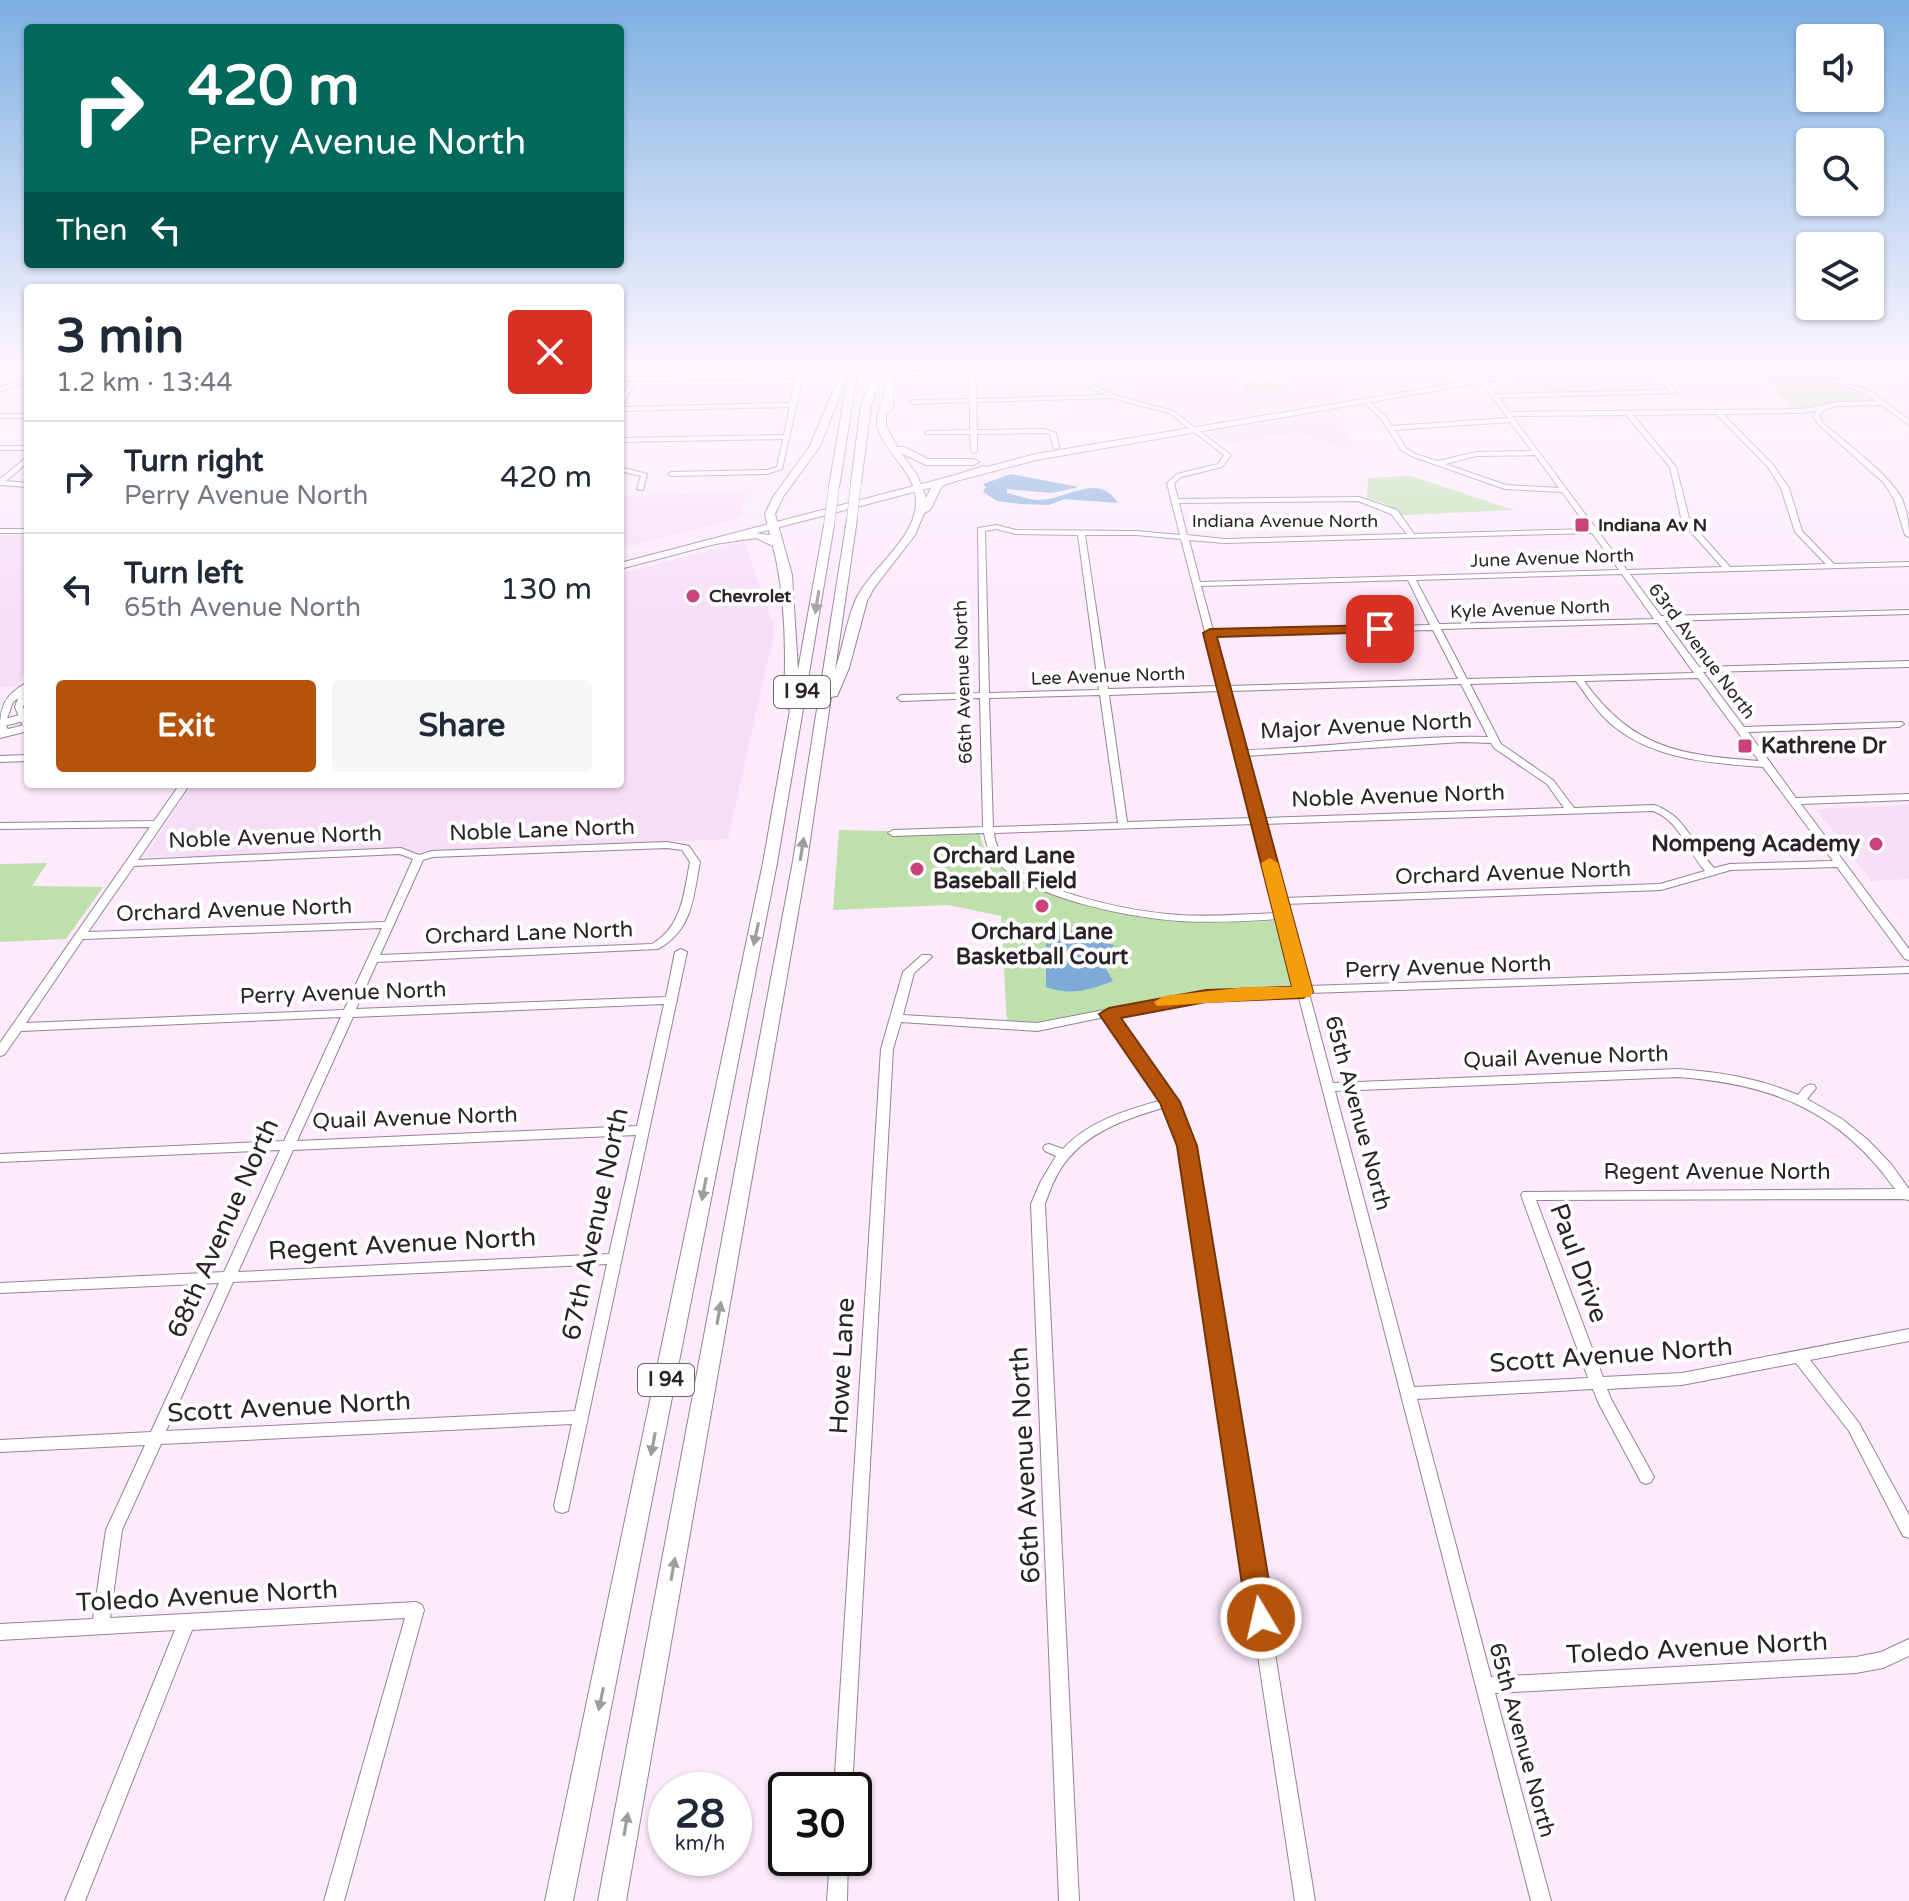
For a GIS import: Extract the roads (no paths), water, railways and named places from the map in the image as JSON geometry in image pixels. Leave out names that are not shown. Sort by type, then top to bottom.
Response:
[{"type":"highway","points":[[771,858],[786,758],[792,669],[786,575],[771,521],[778,497],[811,452]]},
{"type":"highway","name":"I 94","points":[[559,1901],[771,858],[840,452]]},
{"type":"highway","name":"I 94","points":[[612,1901],[800,861],[860,452]]},
{"type":"highway","points":[[896,452],[915,478]]},
{"type":"highway","points":[[824,709],[836,686],[860,604],[920,510],[915,478],[902,452]]},
{"type":"highway","points":[[907,452],[930,463],[977,461]]},
{"type":"highway","points":[[901,544],[920,522],[935,487],[977,461]]},
{"type":"highway","points":[[715,541],[757,535],[771,538],[779,545]]},
{"type":"main road","points":[[624,565],[715,541],[915,478],[977,461],[1029,452]]},
{"type":"main road","points":[[977,461],[1035,452]]},
{"type":"main road","points":[[624,556],[771,521]]},
{"type":"main road","points":[[1,729],[24,723]]},
{"type":"street","points":[[671,474],[775,471],[780,468],[783,452]]},
{"type":"street","points":[[976,452],[977,461]]},
{"type":"street","points":[[1225,452],[1229,459],[1213,469],[1173,477],[1170,483],[1175,501],[1359,499],[1394,512],[1412,536]]},
{"type":"street","points":[[1409,452],[1435,464],[1505,487],[1563,490]]},
{"type":"street","points":[[1660,452],[1673,467],[1686,522],[1728,569]]},
{"type":"street","points":[[1757,452],[1785,488],[1799,532],[1833,567]]},
{"type":"street","points":[[1851,452],[1894,491],[1909,535]]},
{"type":"street","points":[[1435,464],[1476,454],[1536,453]]},
{"type":"street","name":"63rd Avenue North","points":[[1536,453],[1909,957]]},
{"type":"street","points":[[0,483],[24,462]]},
{"type":"street","points":[[624,470],[645,475],[641,489]]},
{"type":"street","points":[[0,483],[24,485]]},
{"type":"street","name":"65th Avenue North","points":[[1175,501],[1541,1901]]},
{"type":"street","name":"Indiana Avenue North","points":[[979,533],[990,527],[1016,532],[1081,532],[1224,541],[1593,531]]},
{"type":"street","points":[[0,531],[24,531]]},
{"type":"street","points":[[1081,532],[1123,826]]},
{"type":"street","name":"66th Avenue North","points":[[979,533],[989,830]]},
{"type":"street","name":"June Avenue North","points":[[1196,584],[1909,564]]},
{"type":"street","points":[[1411,579],[1493,740],[1509,757],[1550,782],[1571,810]]},
{"type":"street","name":"Kyle Avenue North","points":[[1210,633],[1909,612]]},
{"type":"street","name":"Lee Avenue North","points":[[901,698],[1463,682],[1909,664]]},
{"type":"street","points":[[1578,678],[1601,713],[1644,741],[1708,759],[1767,764]]},
{"type":"street","points":[[1,729],[9,701],[24,688]]},
{"type":"street","points":[[24,694],[19,707],[24,716]]},
{"type":"street","points":[[1741,730],[1899,724]]},
{"type":"street","name":"Major Avenue North","points":[[1241,753],[1302,752],[1435,740],[1493,740]]},
{"type":"street","points":[[0,759],[24,758]]},
{"type":"street","points":[[0,1052],[182,788]]},
{"type":"street","points":[[1795,801],[1909,797]]},
{"type":"street","name":"Noble Avenue North","points":[[893,833],[1571,810],[1664,810],[1699,860],[1712,872]]},
{"type":"street","points":[[0,826],[157,824]]},
{"type":"street","name":"Orchard Avenue North","points":[[989,830],[999,857],[1020,875],[1107,905],[1180,918],[1282,908],[1661,887],[1712,872],[1747,866],[1840,864]]},
{"type":"street","name":"Noble Lane North","points":[[419,858],[432,854],[667,845],[685,848],[695,862],[679,929]]},
{"type":"street","name":"Noble Avenue North","points":[[131,863],[401,851],[419,858]]},
{"type":"street","name":"68th Avenue North","points":[[100,1627],[114,1530],[419,858]]},
{"type":"street","name":"Orchard Avenue North","points":[[81,936],[389,925]]},
{"type":"street","name":"Orchard Lane North","points":[[373,959],[642,949],[666,942],[679,929]]},
{"type":"street","name":"67th Avenue North","points":[[562,1506],[681,952]]},
{"type":"street","name":"Howe Lane","points":[[844,1772],[885,1068],[909,972],[926,957]]},
{"type":"street","name":"Perry Avenue North","points":[[896,1018],[1022,1028],[1068,1024],[1206,996],[1909,970]]},
{"type":"street","name":"Perry Avenue North","points":[[18,1027],[671,1000]]},
{"type":"street","points":[[1109,1014],[1170,1102],[1187,1146],[1305,1901]]},
{"type":"street","name":"Quail Avenue North","points":[[1328,1087],[1678,1073],[1726,1076],[1806,1093],[1865,1141],[1907,1196]]},
{"type":"street","name":"66th Avenue North","points":[[1069,1901],[1038,1204],[1056,1151],[1115,1119],[1170,1102]]},
{"type":"street","name":"Quail Avenue North","points":[[0,1158],[641,1130]]},
{"type":"street","name":"Regent Avenue North","points":[[1528,1195],[1907,1196]]},
{"type":"street","name":"Paul Drive","points":[[1528,1195],[1598,1384],[1646,1477]]},
{"type":"street","name":"Regent Avenue North","points":[[0,1288],[615,1259]]},
{"type":"street","name":"Scott Avenue North","points":[[1408,1393],[1695,1377],[1909,1335]]},
{"type":"street","points":[[1800,1357],[1854,1427],[1909,1531]]},
{"type":"street","name":"Scott Avenue North","points":[[0,1446],[581,1417]]},
{"type":"street","name":"Toledo Avenue North","points":[[0,1632],[416,1610],[334,1901]]},
{"type":"street","points":[[75,1901],[186,1623]]},
{"type":"street","name":"Toledo Avenue North","points":[[1485,1685],[1856,1665],[1883,1660],[1909,1647]]},
{"type":"street","points":[[837,1901],[838,1876]]},
{"type":"water","points":[[1011,474],[1079,487],[1051,493],[1007,489],[1007,493],[1034,500],[1092,488],[1110,494],[1118,503],[1065,499],[1049,505],[1020,504],[997,501],[983,492],[986,487],[983,484]]},
{"type":"water","points":[[1055,925],[1114,945],[1103,964],[1113,981],[1080,991],[1046,987],[1046,935]]},
{"type":"place","name":"Indiana Av N","points":[[1582,525]]},
{"type":"place","name":"Chevrolet","points":[[693,596]]},
{"type":"place","name":"Kathrene Dr","points":[[1745,746]]},
{"type":"place","name":"Nompeng Academy","points":[[1876,844]]},
{"type":"place","name":"Orchard Lane Baseball Field","points":[[917,869]]},
{"type":"place","name":"Orchard Lane Basketball Court","points":[[1042,906]]}]
